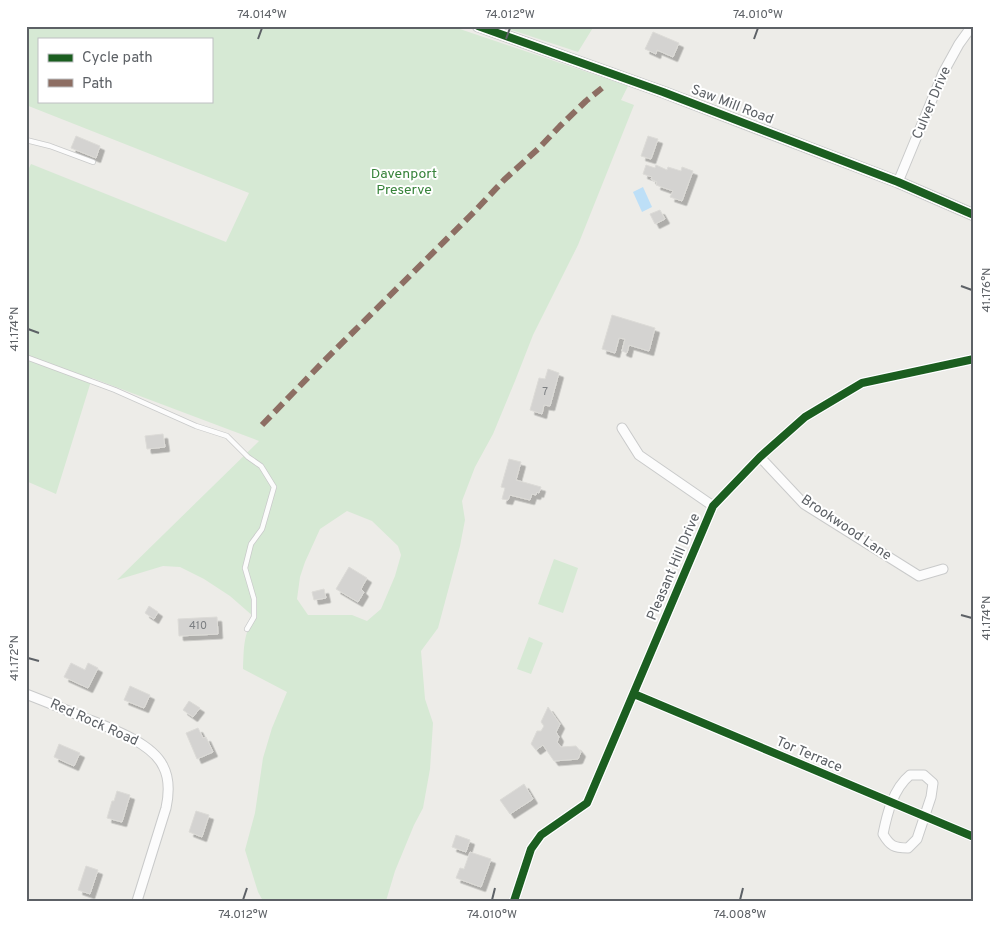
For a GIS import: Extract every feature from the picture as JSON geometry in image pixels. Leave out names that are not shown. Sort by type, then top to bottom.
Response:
[{"type":"street","name":"Saw Mill Road","points":[[478,26],[663,92],[898,182],[974,214]]},
{"type":"street","name":"Culver Drive","points":[[898,182],[943,73],[959,44],[972,26]]},
{"type":"street","name":"Pleasant Hill Drive","points":[[514,901],[531,849],[541,835],[587,804],[713,506],[760,457],[805,417],[862,382],[974,359]]},
{"type":"street","points":[[622,428],[638,455],[713,506]]},
{"type":"street","name":"Brookwood Lane","points":[[760,457],[804,504],[918,576],[943,569]]},
{"type":"street","name":"Red Rock Road","points":[[26,694],[130,738],[144,746],[163,765],[167,776],[168,798],[137,901]]},
{"type":"street","name":"Tor Terrace","points":[[634,694],[974,837]]},
{"type":"street","points":[[910,775],[924,775],[933,783],[932,797],[924,817],[917,839],[908,848],[899,848],[889,844],[883,834],[886,818],[892,803],[902,782],[910,775]]},
{"type":"lane","points":[[26,140],[50,146],[93,162]]},
{"type":"lane","points":[[26,357],[114,390],[196,426],[228,436],[248,457],[261,466],[274,487],[262,529],[251,544],[245,568],[254,599],[254,617],[247,630]]},
{"type":"green space","name":"Davenport Preserve","points":[[26,26],[451,26],[628,86],[621,100],[634,105],[578,245],[533,335],[493,434],[475,467],[462,501],[465,520],[438,628],[421,651],[425,699],[433,723],[430,769],[423,808],[395,871],[386,901],[263,901],[258,892],[245,850],[255,813],[263,758],[272,728],[287,692],[243,669],[246,636],[254,617],[230,596],[204,579],[180,567],[163,566],[117,580],[259,441],[92,378],[56,494],[26,481],[26,174],[31,164],[226,242],[249,193],[26,105]],"holes":[[[347,511],[372,521],[398,546],[401,555],[395,576],[381,609],[367,621],[352,615],[308,615],[297,599],[300,577],[320,529]]]},
{"type":"green space","points":[[500,26],[594,26],[578,52]]},
{"type":"green space","points":[[554,559],[578,568],[563,613],[538,604]]},
{"type":"green space","points":[[529,637],[543,643],[531,674],[517,669]]},
{"type":"water","points":[[643,187],[652,207],[642,212],[633,192]]},
{"type":"building","points":[[653,32],[679,43],[673,57],[657,50],[656,54],[645,49]]},
{"type":"building","points":[[76,136],[100,146],[96,158],[71,148]]},
{"type":"building","points":[[648,136],[658,139],[651,159],[641,156]]},
{"type":"building","points":[[646,165],[655,168],[656,165],[667,170],[668,167],[681,171],[682,167],[693,171],[682,201],[670,197],[673,191],[656,185],[657,182],[651,179],[652,177],[643,174]]},
{"type":"building","points":[[660,210],[665,219],[655,224],[650,214]]},
{"type":"building","points":[[612,315],[655,328],[649,351],[629,345],[627,353],[622,351],[625,339],[619,338],[615,353],[602,349]]},
{"type":"building","points":[[548,369],[559,373],[550,406],[544,405],[542,414],[530,410],[539,378],[545,379]]},
{"type":"building","points":[[163,434],[165,447],[147,449],[145,436]]},
{"type":"building","points":[[509,459],[521,462],[516,480],[541,487],[539,493],[537,492],[536,495],[532,494],[530,500],[510,495],[508,500],[502,499],[505,488],[501,487]]},
{"type":"building","points":[[349,567],[367,578],[361,589],[364,592],[358,602],[336,589]]},
{"type":"building","points":[[324,589],[326,598],[314,600],[312,592]]},
{"type":"building","points":[[149,606],[158,612],[154,619],[145,613]]},
{"type":"building","points":[[217,617],[218,634],[179,636],[178,619]]},
{"type":"building","points":[[71,663],[85,670],[88,663],[98,668],[88,688],[64,677]]},
{"type":"building","points":[[130,686],[150,695],[144,708],[124,700]]},
{"type":"building","points":[[189,701],[200,708],[193,717],[183,710]]},
{"type":"building","points":[[548,707],[560,724],[556,732],[559,737],[557,742],[561,747],[576,746],[581,752],[578,759],[554,761],[543,745],[536,750],[531,744],[537,731],[541,731],[544,726],[541,722]]},
{"type":"building","points":[[198,728],[203,738],[206,737],[213,752],[197,759],[186,733]]},
{"type":"building","points":[[59,744],[80,753],[74,766],[54,757]]},
{"type":"building","points":[[524,784],[533,799],[510,814],[500,800]]},
{"type":"building","points":[[117,791],[130,795],[122,822],[107,818]]},
{"type":"building","points":[[196,811],[209,815],[202,837],[189,832]]},
{"type":"building","points":[[456,835],[470,840],[466,852],[452,847]]},
{"type":"building","points":[[470,852],[491,859],[481,887],[456,878],[460,868],[464,869]]},
{"type":"building","points":[[86,866],[98,870],[90,894],[78,890]]},
{"type":"marked path","points":[[262,425],[504,180],[602,88]]},
{"type":"cycle path","points":[[478,26],[663,92],[898,182],[974,215]]},
{"type":"cycle path","points":[[514,901],[531,849],[541,835],[587,803],[713,506],[760,457],[805,417],[862,383],[974,359]]},
{"type":"cycle path","points":[[634,694],[974,837]]}]
